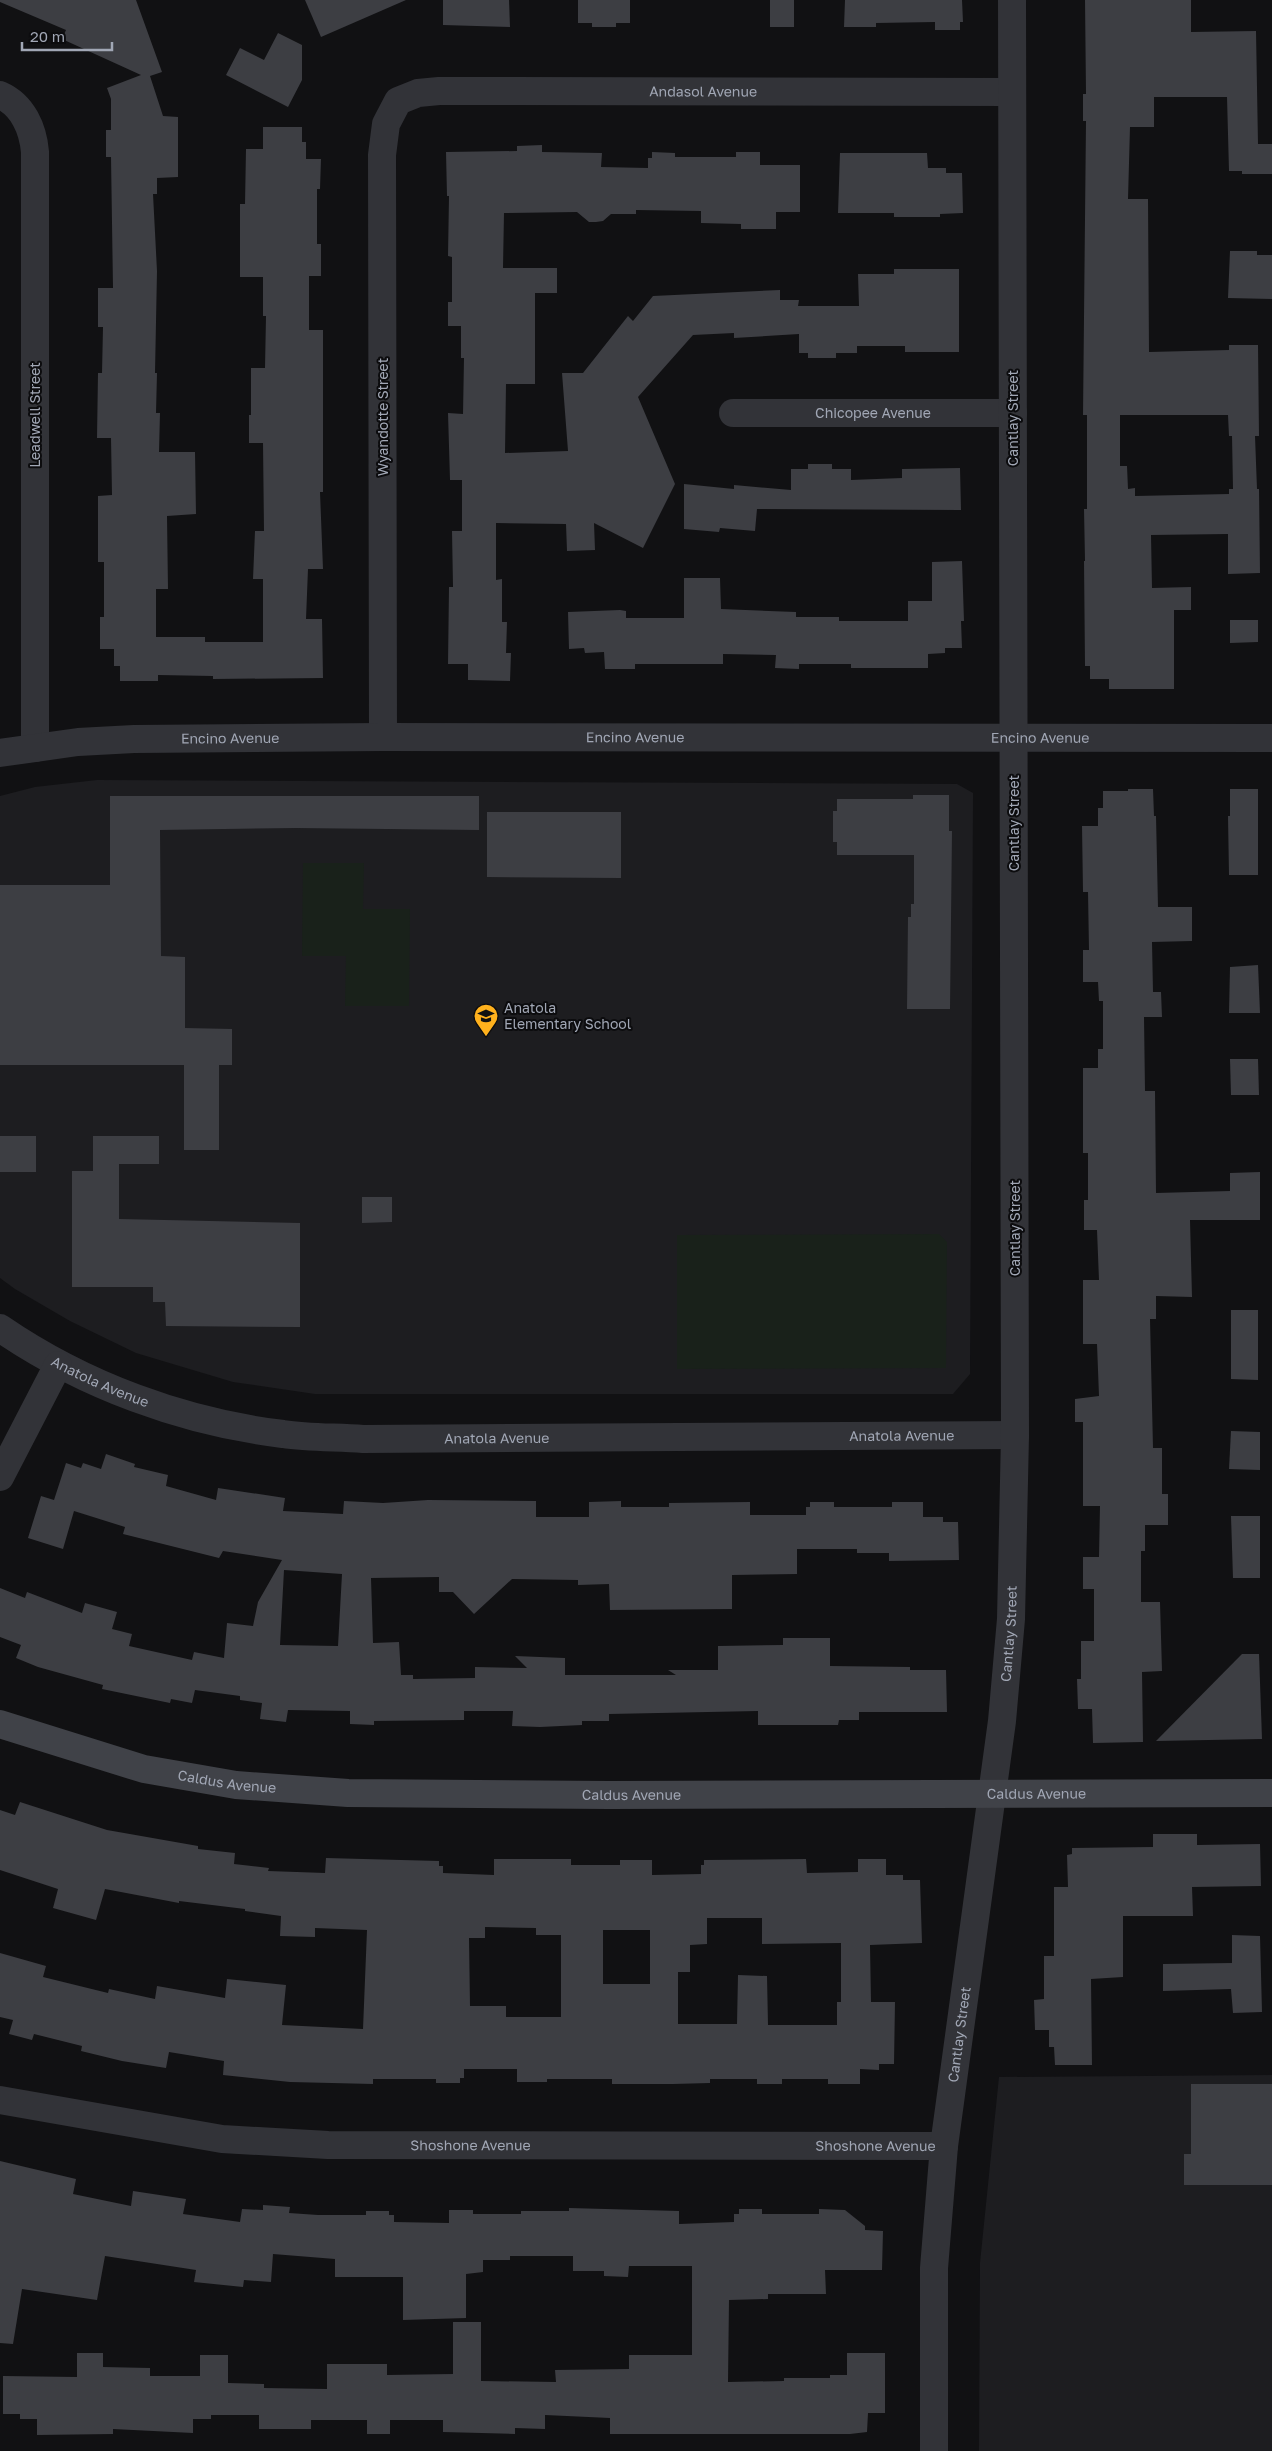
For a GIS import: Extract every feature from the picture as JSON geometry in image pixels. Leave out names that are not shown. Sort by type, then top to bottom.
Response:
[{"type":"street","name":"Cantlay Street","points":[[934,2451],[934,2268],[944,2146],[1002,1721],[1012,1619],[1015,1435],[1012,0]]},
{"type":"street","name":"Andasol Avenue","points":[[398,101],[418,93],[439,91],[1012,92]]},
{"type":"street","name":"Leadwell Street","points":[[0,96],[10,102],[25,117],[31,128],[35,152],[35,748]]},
{"type":"street","name":"Wyandotte Street","points":[[383,737],[382,155],[386,124],[398,101]]},
{"type":"street","name":"Chicopee Avenue","points":[[733,412],[1014,412]]},
{"type":"street","name":"Encino Avenue","points":[[0,753],[78,742],[134,739],[383,737],[1014,740],[1272,738]]},
{"type":"street","name":"Anatola Avenue","points":[[0,1328],[58,1365],[108,1387],[201,1420],[283,1434],[363,1439],[1015,1435]]},
{"type":"street","points":[[0,1477],[58,1365]]},
{"type":"street","name":"Caldus Avenue","points":[[0,1724],[144,1769],[236,1785],[330,1792],[609,1795],[992,1792],[1272,1793]]},
{"type":"street","name":"Shoshone Avenue","points":[[0,2100],[222,2139],[328,2145],[944,2146]]},
{"type":"shaded area","name":"Anatola Elementary School","points":[[97,780],[957,784],[973,793],[970,1374],[953,1394],[315,1394],[233,1382],[136,1353],[70,1321],[15,1289],[0,1278],[0,796],[35,787]]},
{"type":"shaded area","points":[[303,863],[364,863],[363,909],[410,909],[409,1006],[345,1006],[346,956],[302,956]]},
{"type":"shaded area","points":[[939,1234],[947,1242],[946,1368],[677,1369],[677,1235]]},
{"type":"shaded area","points":[[1272,2075],[1272,2451],[979,2451],[980,2263],[999,2077]]},
{"type":"building","points":[[0,0],[136,0],[162,72],[150,76],[163,116],[178,117],[178,177],[157,178],[157,194],[153,194],[157,271],[156,413],[160,413],[159,452],[195,452],[196,514],[167,516],[168,589],[156,589],[156,637],[205,637],[205,642],[263,642],[263,579],[253,579],[255,531],[264,531],[263,443],[249,443],[249,415],[251,415],[251,368],[265,368],[266,316],[263,316],[263,277],[240,277],[240,204],[245,204],[246,149],[263,149],[263,127],[302,127],[302,142],[306,142],[306,159],[321,159],[320,189],[317,189],[317,244],[321,244],[321,276],[309,276],[309,330],[323,330],[323,492],[320,492],[323,569],[308,569],[306,619],[322,619],[323,678],[213,679],[213,676],[158,675],[158,681],[120,681],[120,666],[114,666],[114,649],[100,649],[100,617],[104,617],[104,562],[98,562],[98,496],[112,495],[111,438],[97,438],[98,373],[102,373],[103,327],[98,327],[98,288],[113,288],[111,157],[106,157],[106,130],[111,130],[111,99],[107,88],[141,75],[62,39],[66,30],[0,2]]},
{"type":"building","points":[[305,0],[406,0],[321,37]]},
{"type":"building","points":[[443,0],[509,0],[510,27],[443,25]]},
{"type":"building","points":[[578,0],[630,0],[630,23],[616,23],[616,27],[592,27],[592,23],[578,23]]},
{"type":"building","points":[[770,0],[794,0],[794,27],[770,27]]},
{"type":"building","points":[[845,0],[962,0],[963,22],[960,22],[960,30],[935,30],[935,22],[876,23],[876,27],[844,27]]},
{"type":"building","points":[[1085,0],[1191,0],[1191,32],[1256,31],[1258,144],[1272,144],[1272,174],[1242,174],[1242,171],[1229,171],[1227,97],[1154,97],[1154,127],[1130,127],[1128,199],[1148,199],[1149,352],[1229,350],[1229,345],[1258,345],[1259,436],[1255,436],[1257,489],[1259,489],[1260,573],[1228,574],[1228,534],[1151,535],[1152,588],[1191,587],[1191,610],[1174,610],[1174,689],[1109,689],[1109,679],[1090,679],[1090,666],[1085,666],[1084,509],[1087,509],[1087,415],[1083,415],[1086,121],[1083,121],[1083,94],[1086,94]],"holes":[[[1120,415],[1228,415],[1229,436],[1232,436],[1233,489],[1229,489],[1229,494],[1135,496],[1135,488],[1128,489],[1127,466],[1120,466]]]},
{"type":"building","points":[[278,33],[302,45],[302,80],[288,107],[226,75],[240,48],[264,60]]},
{"type":"building","points":[[542,145],[542,152],[602,153],[601,167],[648,168],[648,158],[652,158],[652,152],[675,153],[675,157],[736,157],[736,152],[760,152],[760,165],[800,165],[800,212],[776,212],[776,229],[741,229],[741,224],[701,223],[701,211],[636,210],[636,214],[611,214],[603,221],[596,222],[589,222],[577,212],[504,213],[503,268],[557,268],[557,293],[535,293],[535,384],[506,384],[505,453],[568,451],[562,373],[583,373],[628,316],[633,321],[653,296],[780,290],[780,300],[799,300],[798,306],[859,306],[858,274],[894,274],[894,269],[959,269],[959,352],[905,352],[905,346],[857,346],[857,353],[836,353],[836,358],[808,358],[808,353],[799,353],[799,334],[734,338],[734,333],[693,335],[638,397],[675,484],[643,548],[594,523],[595,550],[567,551],[566,524],[496,523],[496,580],[502,579],[502,622],[507,622],[506,653],[511,653],[510,681],[468,680],[468,664],[448,664],[449,587],[453,587],[452,531],[462,531],[462,480],[450,480],[448,413],[463,414],[464,358],[461,358],[461,326],[448,326],[448,302],[452,302],[452,257],[448,256],[449,196],[447,196],[446,152],[517,151],[517,146]]},
{"type":"building","points":[[840,153],[927,153],[928,168],[946,168],[946,173],[962,173],[963,213],[940,214],[940,217],[894,217],[894,213],[838,213]]},
{"type":"building","points":[[1230,251],[1257,251],[1257,255],[1272,255],[1272,299],[1228,298]]},
{"type":"building","points":[[808,464],[832,464],[832,469],[851,469],[851,480],[902,478],[902,469],[960,468],[961,510],[757,509],[755,531],[720,528],[719,532],[684,529],[684,484],[734,489],[734,485],[791,490],[791,469],[808,469]]},
{"type":"building","points":[[962,561],[964,621],[961,621],[962,648],[945,648],[945,653],[928,654],[928,668],[851,668],[851,664],[799,664],[799,669],[775,668],[776,655],[723,654],[723,664],[635,664],[635,669],[605,669],[604,652],[585,653],[584,648],[569,649],[568,612],[620,610],[626,611],[626,618],[684,618],[684,578],[720,578],[721,609],[796,612],[796,617],[839,617],[839,621],[908,621],[908,601],[932,601],[932,562]]},
{"type":"building","points":[[1230,620],[1258,620],[1258,642],[1230,643]]},
{"type":"building","points":[[1128,789],[1153,789],[1154,816],[1156,816],[1158,907],[1192,907],[1192,941],[1152,942],[1153,992],[1161,992],[1162,1017],[1144,1017],[1145,1091],[1155,1091],[1156,1193],[1230,1191],[1230,1173],[1260,1172],[1260,1220],[1190,1220],[1192,1297],[1156,1296],[1156,1319],[1150,1319],[1153,1448],[1162,1448],[1162,1494],[1168,1494],[1168,1525],[1145,1525],[1145,1551],[1141,1551],[1141,1602],[1160,1602],[1162,1671],[1142,1672],[1143,1742],[1093,1743],[1092,1709],[1078,1709],[1077,1679],[1081,1679],[1081,1641],[1094,1641],[1094,1589],[1083,1589],[1083,1557],[1099,1557],[1100,1506],[1083,1506],[1083,1422],[1075,1422],[1075,1399],[1099,1396],[1097,1344],[1083,1344],[1083,1280],[1099,1280],[1097,1230],[1084,1230],[1084,1200],[1088,1200],[1088,1153],[1083,1153],[1083,1068],[1098,1068],[1098,1049],[1103,1049],[1103,1001],[1099,1001],[1098,982],[1083,982],[1083,950],[1089,950],[1088,892],[1083,892],[1082,826],[1098,826],[1098,808],[1103,808],[1103,791],[1128,791]]},
{"type":"building","points":[[1230,789],[1258,789],[1258,875],[1229,875],[1228,816],[1230,816]]},
{"type":"building","points":[[913,795],[949,795],[949,831],[952,831],[950,1009],[907,1009],[908,917],[911,917],[911,904],[914,904],[914,855],[837,855],[837,842],[833,842],[833,811],[837,811],[837,799],[913,799]]},
{"type":"building","points":[[110,796],[479,796],[479,830],[296,828],[160,830],[161,956],[185,957],[185,1028],[232,1029],[232,1065],[219,1065],[219,1150],[184,1150],[184,1065],[0,1065],[0,885],[110,885]]},
{"type":"building","points":[[487,812],[621,812],[621,878],[487,877]]},
{"type":"building","points":[[1258,965],[1260,1013],[1229,1013],[1230,967]]},
{"type":"building","points":[[1230,1059],[1258,1059],[1259,1095],[1231,1095]]},
{"type":"building","points":[[0,1136],[36,1136],[36,1172],[0,1172]]},
{"type":"building","points":[[93,1136],[159,1136],[159,1164],[119,1164],[119,1219],[300,1223],[300,1327],[166,1326],[165,1302],[153,1302],[153,1287],[72,1287],[72,1171],[93,1171]]},
{"type":"building","points":[[362,1197],[392,1197],[392,1222],[362,1223]]},
{"type":"building","points":[[1231,1310],[1258,1310],[1258,1380],[1231,1379]]},
{"type":"building","points":[[1231,1431],[1260,1432],[1260,1470],[1229,1469]]},
{"type":"building","points":[[106,1454],[135,1464],[134,1467],[168,1475],[166,1486],[216,1500],[218,1488],[285,1498],[283,1511],[343,1514],[344,1501],[383,1503],[428,1500],[536,1501],[536,1517],[589,1517],[589,1502],[621,1501],[621,1507],[669,1507],[669,1503],[750,1502],[750,1515],[806,1515],[806,1507],[810,1507],[810,1502],[834,1502],[834,1507],[892,1507],[892,1502],[923,1502],[923,1517],[943,1517],[943,1522],[958,1522],[959,1560],[889,1561],[889,1553],[857,1553],[857,1549],[797,1549],[797,1574],[732,1575],[732,1609],[610,1610],[609,1584],[578,1585],[578,1580],[512,1579],[474,1614],[453,1592],[439,1592],[439,1577],[371,1578],[373,1643],[399,1642],[401,1675],[413,1675],[413,1679],[475,1678],[475,1667],[527,1668],[515,1656],[565,1658],[565,1675],[676,1675],[668,1670],[718,1670],[718,1646],[783,1645],[783,1638],[830,1638],[830,1666],[910,1667],[910,1670],[946,1670],[947,1712],[859,1712],[859,1720],[839,1720],[838,1725],[758,1725],[758,1711],[609,1714],[609,1721],[582,1721],[582,1725],[540,1727],[512,1726],[513,1711],[464,1711],[464,1720],[374,1721],[374,1725],[350,1724],[350,1711],[288,1710],[286,1722],[260,1719],[262,1703],[240,1700],[240,1696],[195,1690],[192,1703],[171,1699],[170,1703],[102,1689],[103,1685],[38,1667],[16,1658],[21,1645],[0,1637],[0,1588],[25,1598],[27,1592],[82,1613],[85,1603],[117,1612],[112,1629],[132,1634],[129,1646],[192,1660],[194,1652],[224,1658],[227,1623],[253,1626],[258,1602],[282,1560],[223,1551],[219,1558],[123,1534],[125,1527],[74,1511],[63,1549],[28,1538],[41,1496],[54,1500],[66,1463],[81,1468],[83,1463],[101,1469]],"holes":[[[284,1570],[342,1574],[338,1646],[280,1645]]]},
{"type":"building","points":[[1231,1516],[1260,1516],[1260,1578],[1233,1578]]},
{"type":"building","points":[[1242,1654],[1259,1654],[1262,1739],[1156,1741]]},
{"type":"building","points":[[20,1802],[107,1830],[198,1846],[198,1849],[235,1853],[234,1864],[269,1868],[268,1871],[325,1873],[326,1858],[439,1861],[439,1866],[443,1866],[443,1873],[494,1875],[494,1859],[571,1859],[571,1865],[620,1865],[620,1860],[652,1860],[652,1875],[701,1874],[701,1865],[704,1865],[704,1860],[806,1859],[807,1873],[858,1872],[858,1859],[886,1859],[886,1875],[903,1875],[903,1880],[920,1880],[922,1943],[870,1945],[871,2002],[895,2002],[894,2064],[879,2064],[879,2070],[860,2069],[860,2084],[828,2084],[828,2079],[782,2079],[782,2084],[757,2084],[757,2079],[710,2079],[710,2083],[673,2084],[612,2084],[612,2079],[547,2079],[547,2082],[517,2082],[517,2069],[464,2069],[464,2078],[460,2078],[460,2083],[436,2083],[436,2079],[373,2079],[373,2084],[290,2082],[223,2075],[224,2061],[169,2052],[166,2068],[122,2061],[81,2051],[82,2046],[34,2034],[32,2040],[9,2034],[13,2020],[0,2017],[0,1953],[46,1966],[43,1977],[108,1993],[109,1989],[155,1999],[157,1986],[225,1998],[227,1979],[286,1985],[282,2025],[363,2029],[367,1930],[315,1928],[315,1937],[280,1936],[281,1916],[245,1911],[245,1909],[179,1901],[179,1903],[105,1889],[96,1920],[53,1908],[58,1889],[0,1870],[0,1810],[15,1815]],"holes":[[[707,1918],[762,1918],[762,1944],[841,1943],[841,2002],[837,2002],[837,2025],[768,2025],[767,1976],[738,1975],[737,2024],[678,2024],[678,1972],[690,1972],[690,1945],[707,1944]],[[485,1927],[536,1928],[536,1935],[561,1935],[561,2017],[506,2017],[506,2006],[470,2006],[469,1938],[485,1938]],[[603,1930],[650,1930],[650,1984],[603,1984]]]},
{"type":"building","points":[[1153,1834],[1197,1834],[1197,1845],[1260,1844],[1261,1886],[1192,1887],[1193,1916],[1123,1916],[1123,1977],[1091,1979],[1092,2065],[1055,2065],[1054,2047],[1049,2047],[1049,2030],[1035,2030],[1034,2000],[1044,1999],[1044,1956],[1054,1956],[1054,1887],[1068,1887],[1067,1855],[1072,1854],[1072,1848],[1153,1847]]},
{"type":"building","points":[[1232,1935],[1260,1936],[1262,2012],[1233,2013],[1231,1989],[1163,1991],[1163,1964],[1232,1963]]},
{"type":"building","points":[[1191,2084],[1272,2084],[1272,2185],[1184,2185],[1184,2154],[1191,2154]]},
{"type":"building","points":[[0,2161],[76,2179],[73,2194],[131,2206],[133,2191],[186,2199],[183,2214],[240,2222],[242,2209],[263,2210],[263,2205],[290,2207],[289,2213],[318,2215],[366,2215],[366,2211],[389,2211],[389,2215],[394,2215],[394,2222],[449,2223],[449,2210],[473,2210],[473,2214],[569,2211],[569,2208],[679,2211],[679,2224],[734,2222],[734,2214],[739,2214],[739,2209],[762,2209],[762,2214],[819,2214],[819,2209],[845,2210],[865,2226],[865,2230],[883,2231],[882,2270],[825,2270],[826,2294],[768,2294],[768,2299],[729,2300],[728,2382],[784,2381],[784,2378],[830,2378],[830,2375],[847,2375],[847,2353],[885,2353],[885,2413],[868,2413],[867,2432],[850,2434],[610,2434],[610,2418],[545,2415],[545,2429],[515,2428],[515,2434],[443,2432],[443,2420],[390,2420],[390,2434],[367,2434],[367,2420],[311,2420],[311,2429],[259,2429],[259,2415],[211,2415],[211,2419],[193,2419],[193,2433],[113,2429],[113,2434],[37,2435],[37,2419],[20,2419],[20,2414],[3,2414],[3,2376],[77,2377],[77,2353],[103,2353],[103,2367],[150,2368],[150,2376],[200,2376],[200,2355],[228,2355],[228,2383],[264,2384],[264,2388],[327,2389],[327,2364],[387,2364],[387,2375],[453,2374],[453,2322],[481,2322],[481,2381],[556,2382],[555,2370],[629,2369],[629,2355],[692,2355],[692,2266],[629,2266],[628,2277],[604,2276],[604,2271],[573,2271],[573,2256],[510,2256],[510,2260],[483,2260],[483,2272],[466,2274],[466,2318],[403,2320],[403,2277],[335,2277],[335,2259],[273,2254],[271,2282],[244,2280],[243,2287],[194,2282],[196,2270],[105,2256],[97,2300],[22,2289],[13,2344],[0,2343]]},
{"type":"place","name":"Anatola Elementary School","points":[[486,1037]]}]
